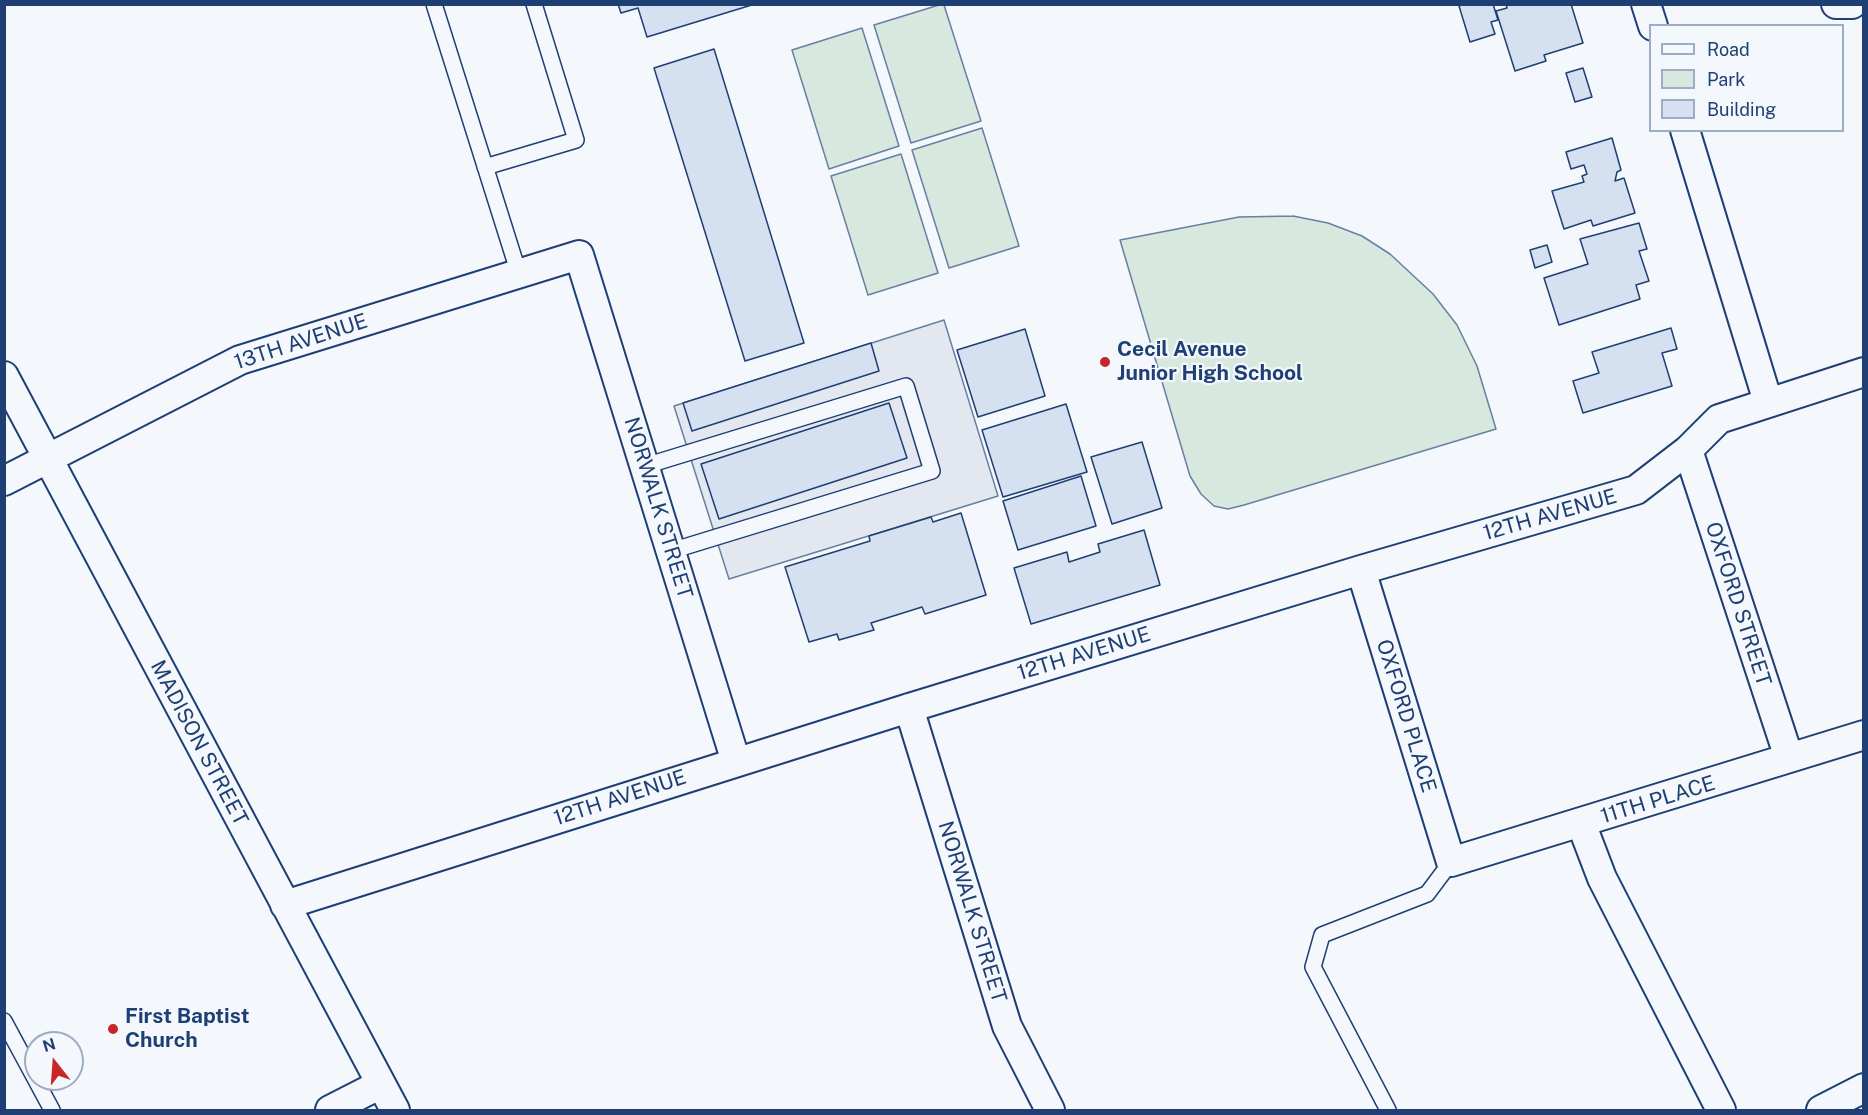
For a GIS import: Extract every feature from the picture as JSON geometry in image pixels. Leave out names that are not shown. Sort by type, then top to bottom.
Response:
[{"type":"street","points":[[1646,4],[1652,24]]},
{"type":"street","points":[[1836,4],[1852,4]]},
{"type":"street","points":[[1686,132],[1768,402]]},
{"type":"street","name":"13TH AVENUE","points":[[4,481],[240,360],[579,255]]},
{"type":"street","name":"NORWALK STREET","points":[[579,255],[736,762]]},
{"type":"street","name":"12TH AVENUE","points":[[285,904],[909,708],[1361,570],[1636,490],[1688,450],[1719,419],[1863,372]]},
{"type":"street","name":"MADISON STREET","points":[[4,376],[395,1110]]},
{"type":"street","name":"OXFORD STREET","points":[[1688,450],[1789,758]]},
{"type":"street","name":"OXFORD PLACE","points":[[1361,570],[1451,862]]},
{"type":"street","name":"NORWALK STREET","points":[[909,708],[1007,1026],[1050,1110]]},
{"type":"street","name":"11TH PLACE","points":[[1451,862],[1581,824],[1863,735]]},
{"type":"street","points":[[1581,824],[1602,878],[1721,1110]]},
{"type":"street","points":[[330,1110],[381,1084]]},
{"type":"street","points":[[1821,1110],[1863,1088]]},
{"type":"lane","points":[[434,4],[519,274]]},
{"type":"lane","points":[[485,168],[576,140],[534,4]]},
{"type":"lane","points":[[645,466],[906,386],[932,471],[671,551]]},
{"type":"lane","points":[[1388,1110],[1313,967],[1322,935],[1427,894],[1451,862]]},
{"type":"lane","points":[[4,1021],[52,1110]]},
{"type":"green space","points":[[944,5],[981,121],[911,143],[874,25]]},
{"type":"green space","points":[[862,28],[899,146],[829,169],[792,50]]},
{"type":"green space","points":[[982,128],[1019,246],[949,268],[912,150]]},
{"type":"green space","points":[[901,154],[938,273],[868,295],[831,176]]},
{"type":"green space","points":[[1293,216],[1328,223],[1362,236],[1390,254],[1433,294],[1457,325],[1477,366],[1496,429],[1244,505],[1228,509],[1214,506],[1201,494],[1190,476],[1120,240],[1239,217]]},
{"type":"shaded area","points":[[944,320],[998,496],[729,579],[674,406]]},
{"type":"building","points":[[618,4],[755,4],[647,37],[638,8],[621,13]]},
{"type":"building","points":[[1493,4],[1498,20],[1491,22],[1495,34],[1470,42],[1459,6]]},
{"type":"building","points":[[1506,4],[1571,4],[1583,43],[1544,55],[1546,61],[1515,71],[1496,11],[1507,8]]},
{"type":"building","points":[[714,49],[804,343],[745,361],[654,68]]},
{"type":"building","points":[[1583,68],[1592,97],[1575,102],[1566,73]]},
{"type":"building","points":[[1612,138],[1621,170],[1617,172],[1615,181],[1624,178],[1635,213],[1593,226],[1591,220],[1564,229],[1552,191],[1584,182],[1582,176],[1587,174],[1584,165],[1571,169],[1566,152]]},
{"type":"building","points":[[1639,223],[1647,249],[1639,251],[1649,281],[1636,285],[1640,299],[1559,325],[1544,278],[1588,264],[1580,239]]},
{"type":"building","points":[[1547,245],[1552,262],[1535,268],[1530,250]]},
{"type":"building","points":[[1671,328],[1677,349],[1662,353],[1672,386],[1583,413],[1573,381],[1599,373],[1592,352]]},
{"type":"building","points":[[1025,329],[1045,396],[978,417],[957,350]]},
{"type":"building","points":[[871,343],[879,371],[692,431],[683,403]]},
{"type":"building","points":[[889,403],[907,458],[719,519],[701,464]]},
{"type":"building","points":[[1066,404],[1087,472],[1003,497],[982,430]]},
{"type":"building","points":[[1142,442],[1162,508],[1112,524],[1091,457]]},
{"type":"building","points":[[1081,476],[1096,526],[1018,550],[1003,501]]},
{"type":"building","points":[[961,513],[986,595],[925,614],[922,607],[871,623],[874,630],[839,640],[837,634],[809,642],[785,567],[870,541],[869,536],[931,517],[933,522]]},
{"type":"building","points":[[1144,530],[1160,585],[1031,624],[1014,568],[1067,552],[1069,562],[1100,552],[1098,544]]},
{"type":"place","name":"Cecil Avenue Junior High School","points":[[1105,362]]},
{"type":"place","name":"First Baptist Church","points":[[113,1029]]}]
